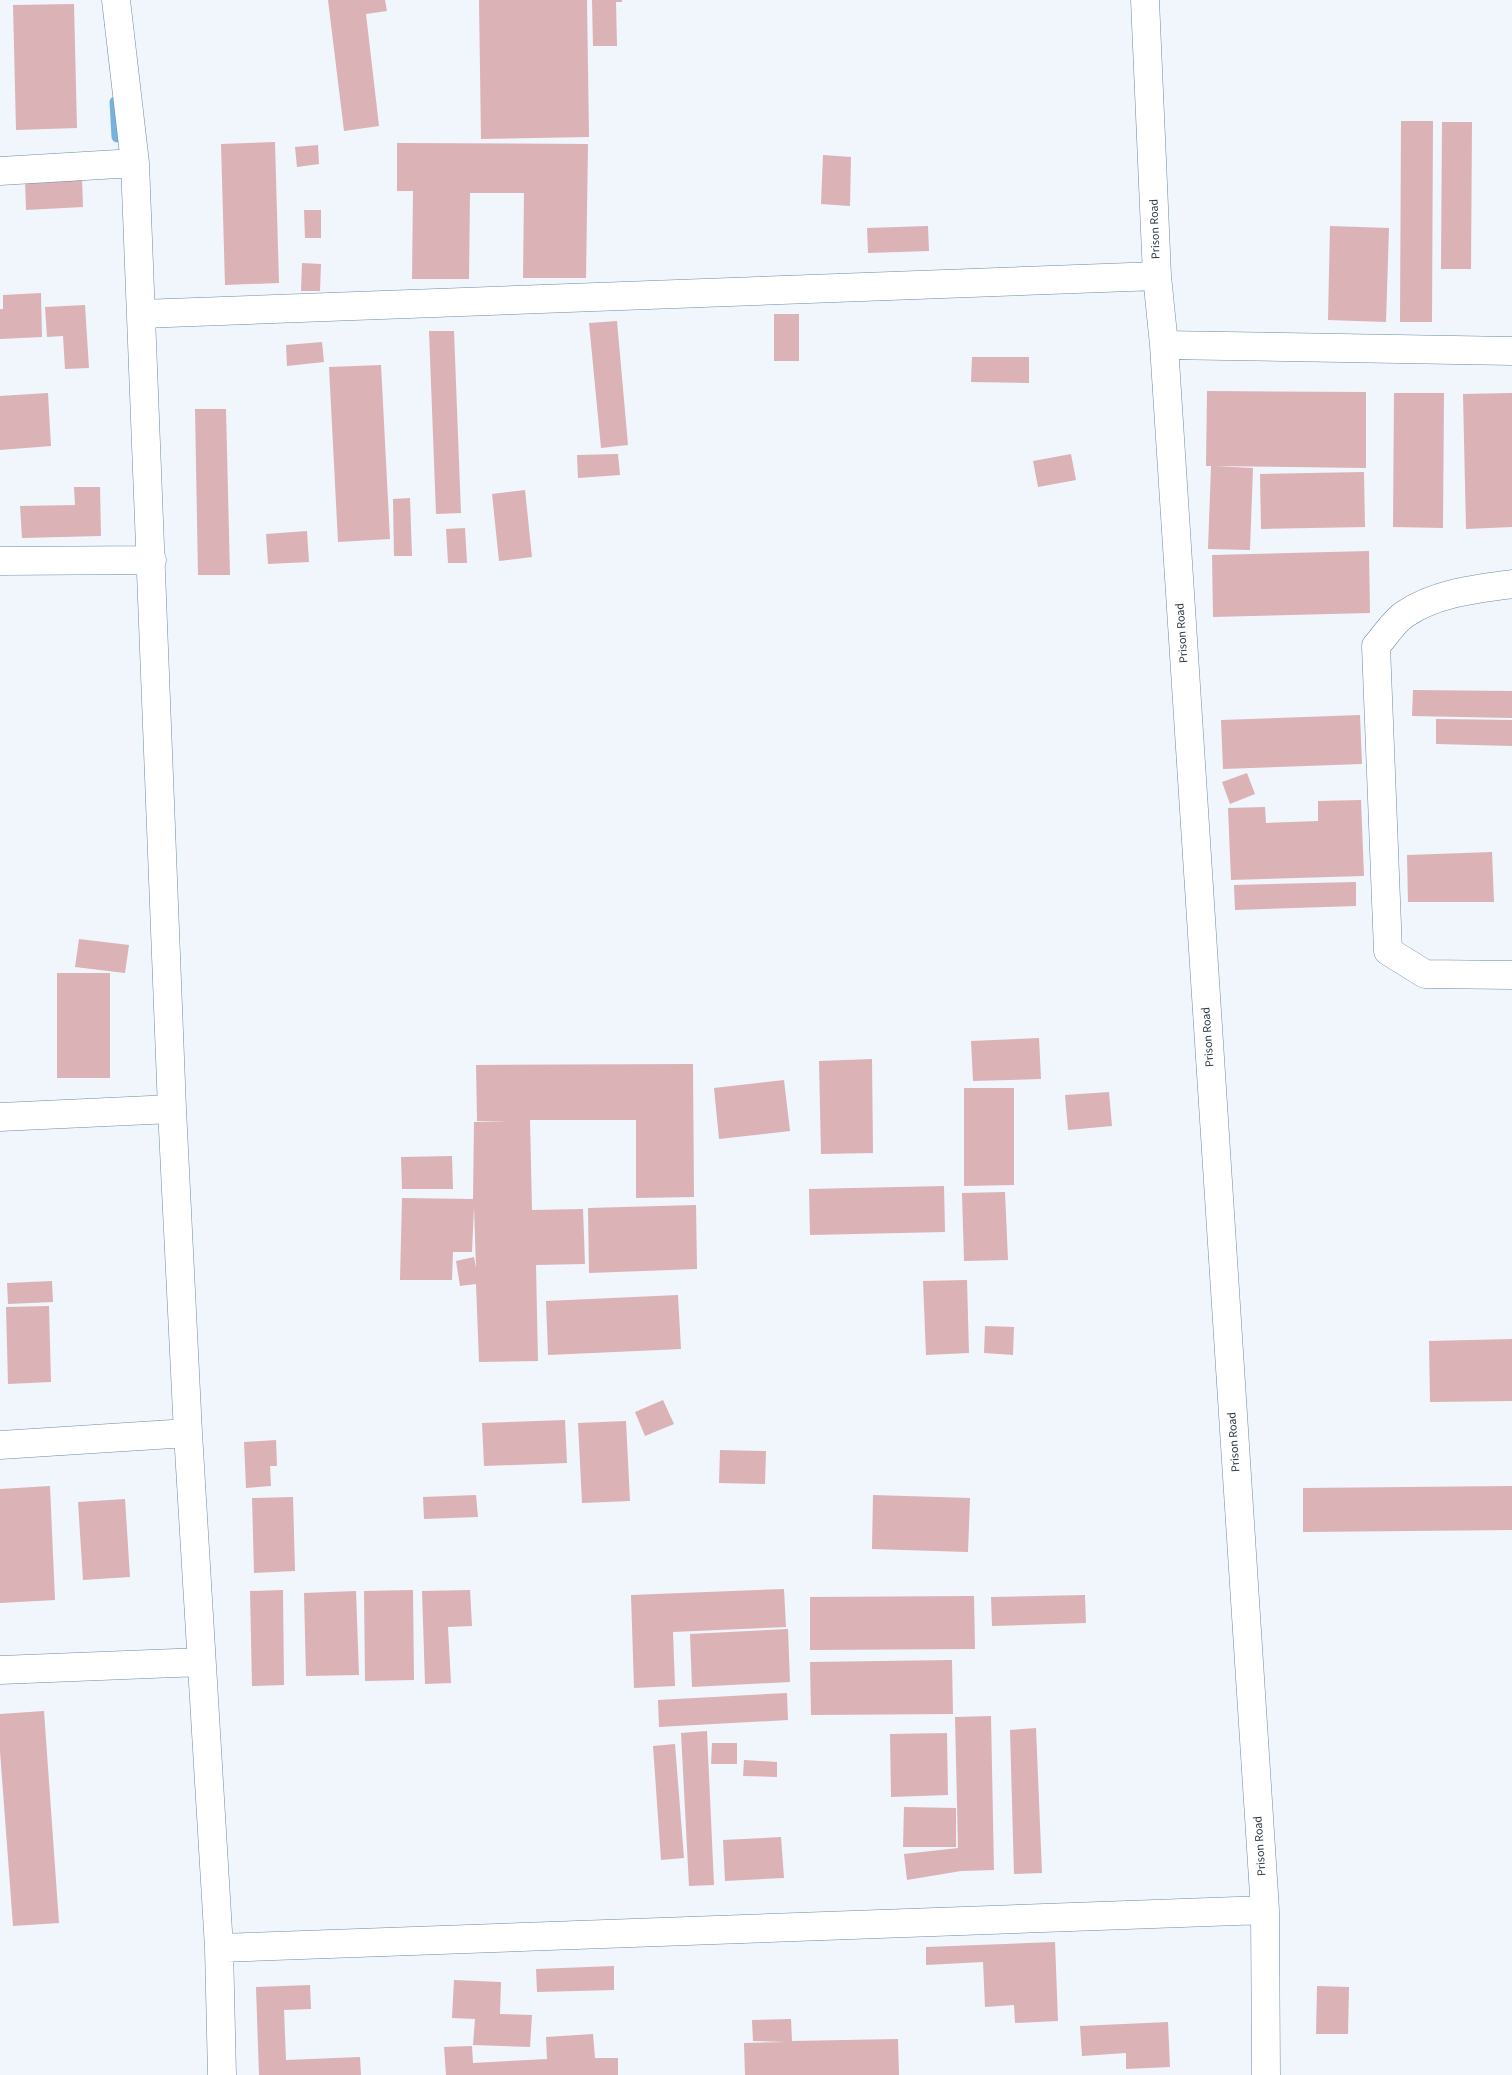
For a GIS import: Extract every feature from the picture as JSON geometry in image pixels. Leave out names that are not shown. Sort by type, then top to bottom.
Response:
[{"type":"street","points":[[116,0],[135,163],[172,1109],[188,1433],[219,1948],[222,2075]]},
{"type":"street","name":"Prison Road","points":[[1145,0],[1157,276],[1164,345],[1265,1910],[1266,2075]]},
{"type":"street","points":[[0,171],[135,163]]},
{"type":"street","points":[[141,314],[1157,276]]},
{"type":"street","points":[[1164,345],[1512,351]]},
{"type":"street","points":[[0,561],[152,560]]},
{"type":"street","points":[[1512,584],[1432,599],[1403,615],[1376,646],[1388,951],[1425,974],[1512,975]]},
{"type":"street","points":[[0,1117],[172,1109]]},
{"type":"street","points":[[0,1445],[188,1433]]},
{"type":"street","points":[[0,1670],[201,1662]]},
{"type":"street","points":[[219,1948],[1265,1910]]},
{"type":"building","points":[[328,0],[385,0],[387,11],[366,14],[379,126],[344,131]]},
{"type":"building","points":[[479,0],[587,0],[589,137],[481,139]]},
{"type":"building","points":[[592,0],[622,0],[622,2],[616,2],[617,46],[593,46]]},
{"type":"building","points":[[74,4],[77,128],[16,130],[13,5]]},
{"type":"building","points":[[1401,121],[1433,121],[1432,322],[1400,322]]},
{"type":"building","points":[[1442,122],[1472,122],[1471,269],[1441,269]]},
{"type":"building","points":[[275,142],[279,283],[225,285],[221,144]]},
{"type":"building","points":[[397,143],[588,144],[586,278],[523,278],[524,193],[470,193],[469,279],[412,279],[413,191],[397,191]]},
{"type":"building","points":[[318,145],[319,164],[297,167],[295,147]]},
{"type":"building","points":[[823,155],[851,157],[850,206],[821,204]]},
{"type":"building","points":[[82,177],[83,207],[26,210],[25,180]]},
{"type":"building","points":[[304,210],[321,210],[321,238],[305,238]]},
{"type":"building","points":[[928,226],[929,251],[868,253],[867,228]]},
{"type":"building","points":[[1330,226],[1389,228],[1386,322],[1328,320]]},
{"type":"building","points":[[302,263],[321,264],[320,291],[301,291]]},
{"type":"building","points":[[41,293],[42,337],[0,339],[0,309],[3,309],[3,295]]},
{"type":"building","points":[[85,305],[89,368],[65,369],[63,336],[47,337],[45,307]]},
{"type":"building","points":[[774,314],[799,314],[799,361],[774,361]]},
{"type":"building","points":[[617,321],[628,445],[601,448],[589,323]]},
{"type":"building","points":[[429,331],[454,331],[461,513],[436,514]]},
{"type":"building","points":[[322,342],[324,362],[287,366],[286,345]]},
{"type":"building","points":[[972,357],[1029,357],[1029,383],[971,382]]},
{"type":"building","points":[[381,365],[390,539],[338,542],[329,367]]},
{"type":"building","points":[[1207,391],[1366,392],[1366,468],[1214,466],[1253,468],[1250,550],[1208,549],[1211,466],[1206,466]]},
{"type":"building","points":[[48,393],[51,446],[0,450],[0,396]]},
{"type":"building","points":[[1394,393],[1444,393],[1443,528],[1393,527]]},
{"type":"building","points":[[1512,393],[1512,527],[1466,529],[1463,394]]},
{"type":"building","points":[[195,409],[226,409],[230,575],[198,575]]},
{"type":"building","points":[[618,454],[620,475],[578,478],[577,455]]},
{"type":"building","points":[[1071,454],[1076,480],[1038,487],[1033,461]]},
{"type":"building","points":[[1364,472],[1365,527],[1261,529],[1260,474]]},
{"type":"building","points":[[74,487],[100,487],[101,536],[22,538],[20,506],[75,505]]},
{"type":"building","points":[[525,490],[532,557],[499,561],[492,494]]},
{"type":"building","points":[[410,498],[412,556],[394,556],[393,499]]},
{"type":"building","points":[[465,528],[467,563],[448,563],[446,529]]},
{"type":"building","points":[[307,531],[309,562],[268,564],[266,534]]},
{"type":"building","points":[[1369,551],[1370,613],[1213,617],[1212,555]]},
{"type":"building","points":[[1413,690],[1512,691],[1512,718],[1412,716]]},
{"type":"building","points":[[1360,715],[1362,764],[1223,769],[1221,720]]},
{"type":"building","points":[[1436,719],[1512,720],[1512,746],[1436,744]]},
{"type":"building","points":[[1247,773],[1255,794],[1230,804],[1222,782]]},
{"type":"building","points":[[1361,800],[1364,876],[1231,880],[1228,808],[1265,807],[1266,823],[1318,821],[1318,801]]},
{"type":"building","points":[[1492,852],[1494,902],[1408,902],[1407,855]]},
{"type":"building","points":[[1356,882],[1356,906],[1235,910],[1234,885]]},
{"type":"building","points":[[79,939],[129,945],[125,973],[75,967]]},
{"type":"building","points":[[57,973],[110,973],[110,1078],[57,1078]]},
{"type":"building","points":[[1039,1038],[1041,1079],[973,1081],[971,1041]]},
{"type":"building","points":[[872,1059],[873,1153],[821,1154],[819,1061]]},
{"type":"building","points":[[693,1064],[694,1197],[636,1198],[636,1120],[530,1120],[532,1210],[583,1209],[585,1264],[536,1265],[538,1361],[479,1362],[476,1284],[460,1286],[456,1261],[474,1257],[476,1268],[474,1207],[472,1252],[453,1252],[452,1280],[400,1280],[402,1198],[473,1199],[474,1122],[509,1121],[477,1121],[476,1065]]},
{"type":"building","points":[[784,1080],[790,1131],[719,1139],[714,1088]]},
{"type":"building","points":[[964,1088],[1014,1088],[1014,1185],[964,1186]]},
{"type":"building","points":[[1109,1092],[1112,1126],[1068,1130],[1065,1095]]},
{"type":"building","points":[[452,1156],[453,1189],[402,1189],[401,1157]]},
{"type":"building","points":[[944,1186],[945,1232],[810,1235],[809,1189]]},
{"type":"building","points":[[1005,1192],[1008,1260],[964,1261],[962,1193]]},
{"type":"building","points":[[696,1205],[697,1269],[589,1273],[588,1208]]},
{"type":"building","points":[[967,1280],[969,1353],[926,1355],[923,1281]]},
{"type":"building","points":[[52,1281],[53,1302],[8,1304],[7,1283]]},
{"type":"building","points":[[678,1295],[681,1349],[548,1355],[546,1301]]},
{"type":"building","points":[[49,1306],[51,1382],[8,1384],[6,1307]]},
{"type":"building","points":[[985,1326],[1014,1327],[1013,1355],[984,1353]]},
{"type":"building","points":[[1512,1339],[1512,1401],[1430,1402],[1429,1341]]},
{"type":"building","points":[[663,1400],[674,1424],[645,1436],[635,1412]]},
{"type":"building","points":[[565,1420],[567,1463],[484,1466],[482,1423]]},
{"type":"building","points":[[626,1421],[630,1501],[582,1503],[578,1423]]},
{"type":"building","points":[[276,1440],[277,1466],[270,1466],[271,1486],[246,1488],[244,1442]]},
{"type":"building","points":[[720,1450],[766,1451],[765,1484],[719,1483]]},
{"type":"building","points":[[50,1486],[55,1600],[0,1603],[0,1489]]},
{"type":"building","points":[[1512,1486],[1512,1530],[1303,1532],[1303,1488]]},
{"type":"building","points":[[476,1495],[478,1517],[424,1519],[423,1497]]},
{"type":"building","points":[[873,1495],[970,1498],[968,1552],[872,1549]]},
{"type":"building","points":[[293,1497],[295,1571],[254,1573],[252,1498]]},
{"type":"building","points":[[125,1499],[130,1577],[83,1580],[78,1502]]},
{"type":"building","points":[[784,1589],[786,1627],[673,1632],[675,1686],[634,1688],[631,1595]]},
{"type":"building","points":[[283,1590],[284,1685],[252,1686],[250,1591]]},
{"type":"building","points":[[413,1590],[414,1680],[365,1681],[364,1591]]},
{"type":"building","points":[[470,1590],[472,1626],[448,1627],[451,1683],[425,1684],[422,1591]]},
{"type":"building","points":[[356,1591],[359,1675],[306,1676],[304,1593]]},
{"type":"building","points":[[1085,1595],[1086,1623],[992,1626],[991,1597]]},
{"type":"building","points":[[974,1596],[975,1649],[810,1650],[810,1597]]},
{"type":"building","points":[[788,1629],[790,1682],[692,1687],[690,1634]]},
{"type":"building","points":[[952,1660],[953,1714],[811,1715],[810,1662]]},
{"type":"building","points":[[787,1693],[788,1720],[659,1727],[658,1700]]},
{"type":"building","points":[[44,1711],[59,1923],[13,1926],[0,1751],[0,1714]]},
{"type":"building","points":[[991,1716],[994,1870],[961,1871],[907,1880],[904,1854],[958,1848],[955,1717]]},
{"type":"building","points":[[1036,1728],[1042,1873],[1014,1874],[1010,1730]]},
{"type":"building","points":[[707,1731],[714,1885],[689,1886],[681,1733]]},
{"type":"building","points":[[947,1733],[948,1795],[891,1797],[890,1734]]},
{"type":"building","points":[[712,1743],[737,1743],[737,1764],[711,1764]]},
{"type":"building","points":[[675,1744],[684,1858],[661,1860],[653,1746]]},
{"type":"building","points":[[744,1760],[777,1762],[777,1777],[743,1776]]},
{"type":"building","points":[[904,1807],[956,1808],[956,1847],[903,1847]]},
{"type":"building","points":[[781,1837],[784,1878],[725,1881],[723,1840]]},
{"type":"building","points":[[1055,1942],[1058,2021],[1015,2023],[1014,2005],[985,2007],[983,1962],[926,1965],[926,1947]]},
{"type":"building","points":[[614,1966],[614,1990],[537,1992],[536,1969]]},
{"type":"building","points":[[454,1980],[501,1982],[500,2014],[532,2015],[530,2047],[473,2045],[475,2019],[452,2018]]},
{"type":"building","points":[[310,1985],[311,2009],[284,2010],[286,2060],[360,2057],[361,2075],[259,2075],[256,1987]]},
{"type":"building","points":[[1317,1986],[1349,1987],[1348,2034],[1316,2034]]},
{"type":"building","points":[[791,2019],[792,2041],[898,2039],[899,2075],[745,2075],[744,2043],[788,2042],[753,2041],[752,2020]]},
{"type":"building","points":[[1168,2022],[1170,2067],[1126,2069],[1126,2053],[1082,2056],[1080,2026]]},
{"type":"building","points":[[593,2034],[595,2058],[618,2058],[618,2075],[446,2075],[444,2047],[472,2046],[473,2063],[547,2059],[546,2037]]},
{"type":"waterway","points":[[115,102],[117,137]]}]
